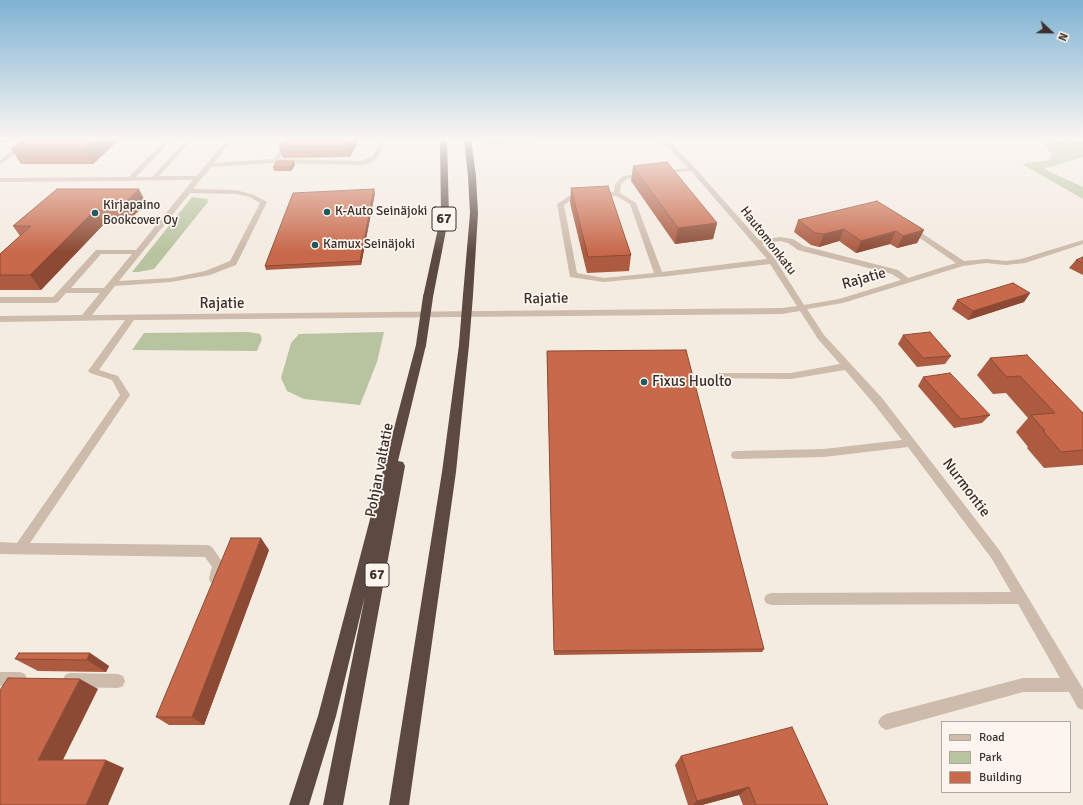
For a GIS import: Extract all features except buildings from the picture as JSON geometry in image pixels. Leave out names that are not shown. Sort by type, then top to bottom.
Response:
[{"type":"highway","name":"Pohjan valtatie","points":[[334,805],[421,345],[428,297],[445,216],[444,177]]},
{"type":"highway","name":"67","points":[[399,805],[448,480],[464,345],[474,213],[472,177]]},
{"type":"highway","points":[[299,805],[327,716],[421,345]]},
{"type":"street","points":[[617,194],[618,184],[625,177],[629,177]]},
{"type":"street","name":"Hautomonkatu","points":[[699,177],[772,261],[802,308]]},
{"type":"street","points":[[0,180],[199,178]]},
{"type":"street","points":[[84,319],[199,178]]},
{"type":"street","points":[[113,284],[171,280],[207,273],[233,264],[264,202],[252,196],[236,192],[188,191]]},
{"type":"street","points":[[659,275],[633,203],[617,194],[571,197],[560,204],[573,275],[604,280],[659,275],[772,261]]},
{"type":"street","points":[[907,226],[962,264]]},
{"type":"street","points":[[757,242],[780,239],[790,241],[801,248],[895,272],[908,281]]},
{"type":"street","name":"Rajatie","points":[[0,319],[782,311],[840,301],[962,264],[986,261],[1006,263],[1022,261],[1083,242]]},
{"type":"street","points":[[0,300],[55,300],[99,252],[139,252]]},
{"type":"street","points":[[64,290],[107,291]]},
{"type":"street","name":"Nurmontie","points":[[802,308],[821,337],[911,443],[996,556],[1083,704]]},
{"type":"street","points":[[20,548],[125,395],[114,378],[93,371],[131,318]]},
{"type":"street","points":[[718,376],[791,376],[825,372],[847,366]]},
{"type":"street","points":[[736,455],[824,453],[911,443]]},
{"type":"street","points":[[0,548],[208,551],[220,566],[211,587]]},
{"type":"street","points":[[771,599],[1021,598]]},
{"type":"street","points":[[0,679],[33,680]]},
{"type":"street","points":[[56,680],[118,681]]},
{"type":"street","points":[[886,722],[1023,685],[1072,686]]},
{"type":"green space","points":[[1044,177],[1060,177],[1083,187],[1083,199]]},
{"type":"green space","points":[[192,197],[207,199],[208,202],[154,269],[132,272]]},
{"type":"green space","points":[[248,332],[260,334],[262,339],[257,351],[132,350],[144,333]]},
{"type":"green space","points":[[384,332],[377,362],[360,405],[304,399],[287,391],[281,378],[291,343],[299,334]]},
{"type":"place","name":"K-Auto Seinäjoki","points":[[327,212]]},
{"type":"place","name":"Kirjapaino Bookcover Oy","points":[[95,213]]},
{"type":"place","name":"Kamux Seinäjoki","points":[[315,245]]},
{"type":"place","name":"Fixus Huolto","points":[[644,382]]}]
